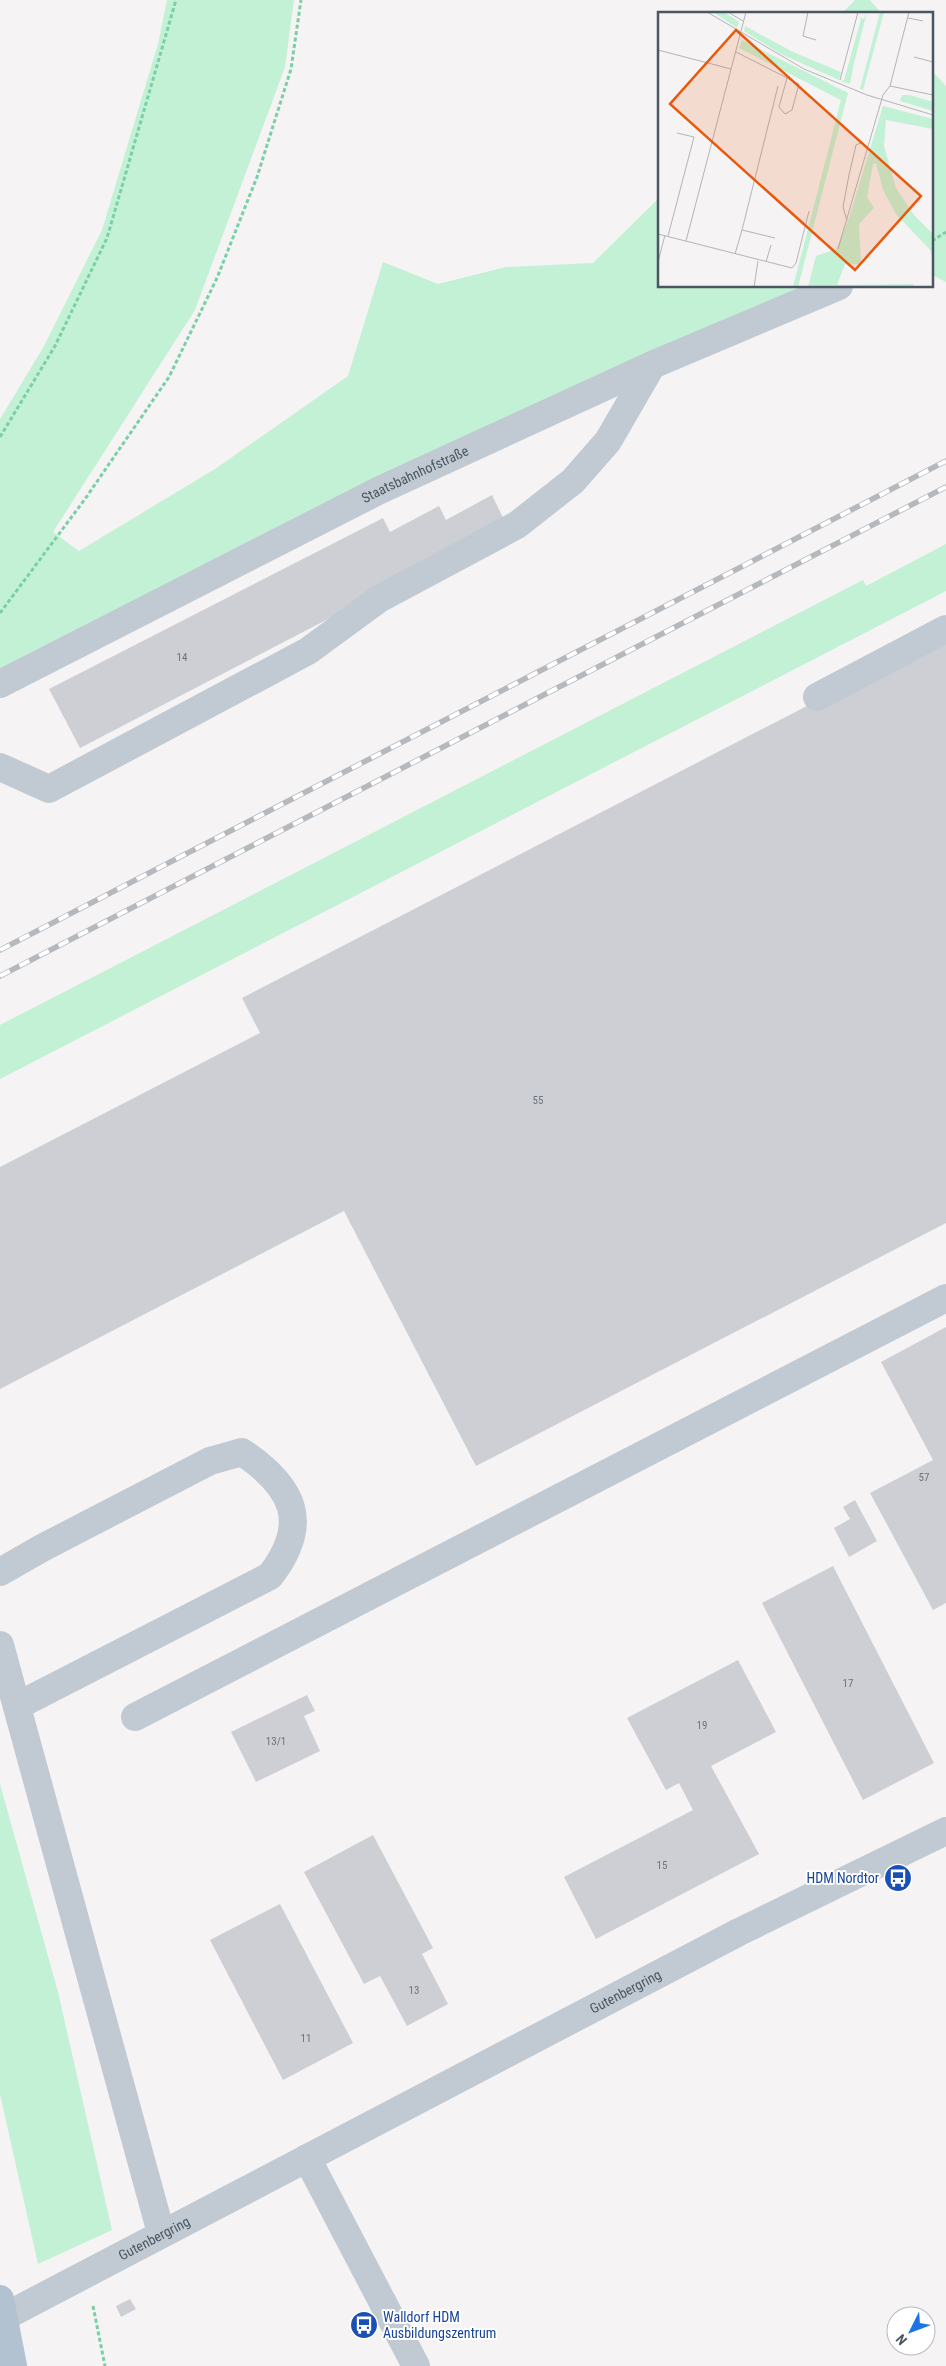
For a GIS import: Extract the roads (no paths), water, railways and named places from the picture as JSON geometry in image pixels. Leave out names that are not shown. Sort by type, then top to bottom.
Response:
[{"type":"main road","points":[[0,2299],[13,2366]]},
{"type":"street","name":"Staatsbahnhofstraße","points":[[0,684],[380,490],[652,366],[834,288]]},
{"type":"street","points":[[0,767],[49,789],[308,651],[379,599],[516,525],[573,481],[608,441],[652,366]]},
{"type":"street","points":[[817,697],[946,629]]},
{"type":"street","points":[[135,1717],[946,1298]]},
{"type":"street","points":[[0,1572],[42,1548],[210,1461],[242,1452],[265,1468],[284,1488],[292,1510],[293,1533],[285,1557],[270,1576],[17,1706]]},
{"type":"street","points":[[0,1645],[161,2233]]},
{"type":"street","name":"Gutenbergring","points":[[0,2319],[739,1932],[946,1831]]},
{"type":"street","points":[[307,2158],[416,2366]]},
{"type":"railway","points":[[0,950],[946,461]]},
{"type":"railway","points":[[0,976],[946,487]]},
{"type":"place","name":"HDM Nordtor","points":[[898,1878]]},
{"type":"place","name":"Walldorf HDM Ausbildungszentrum","points":[[364,2325]]}]
